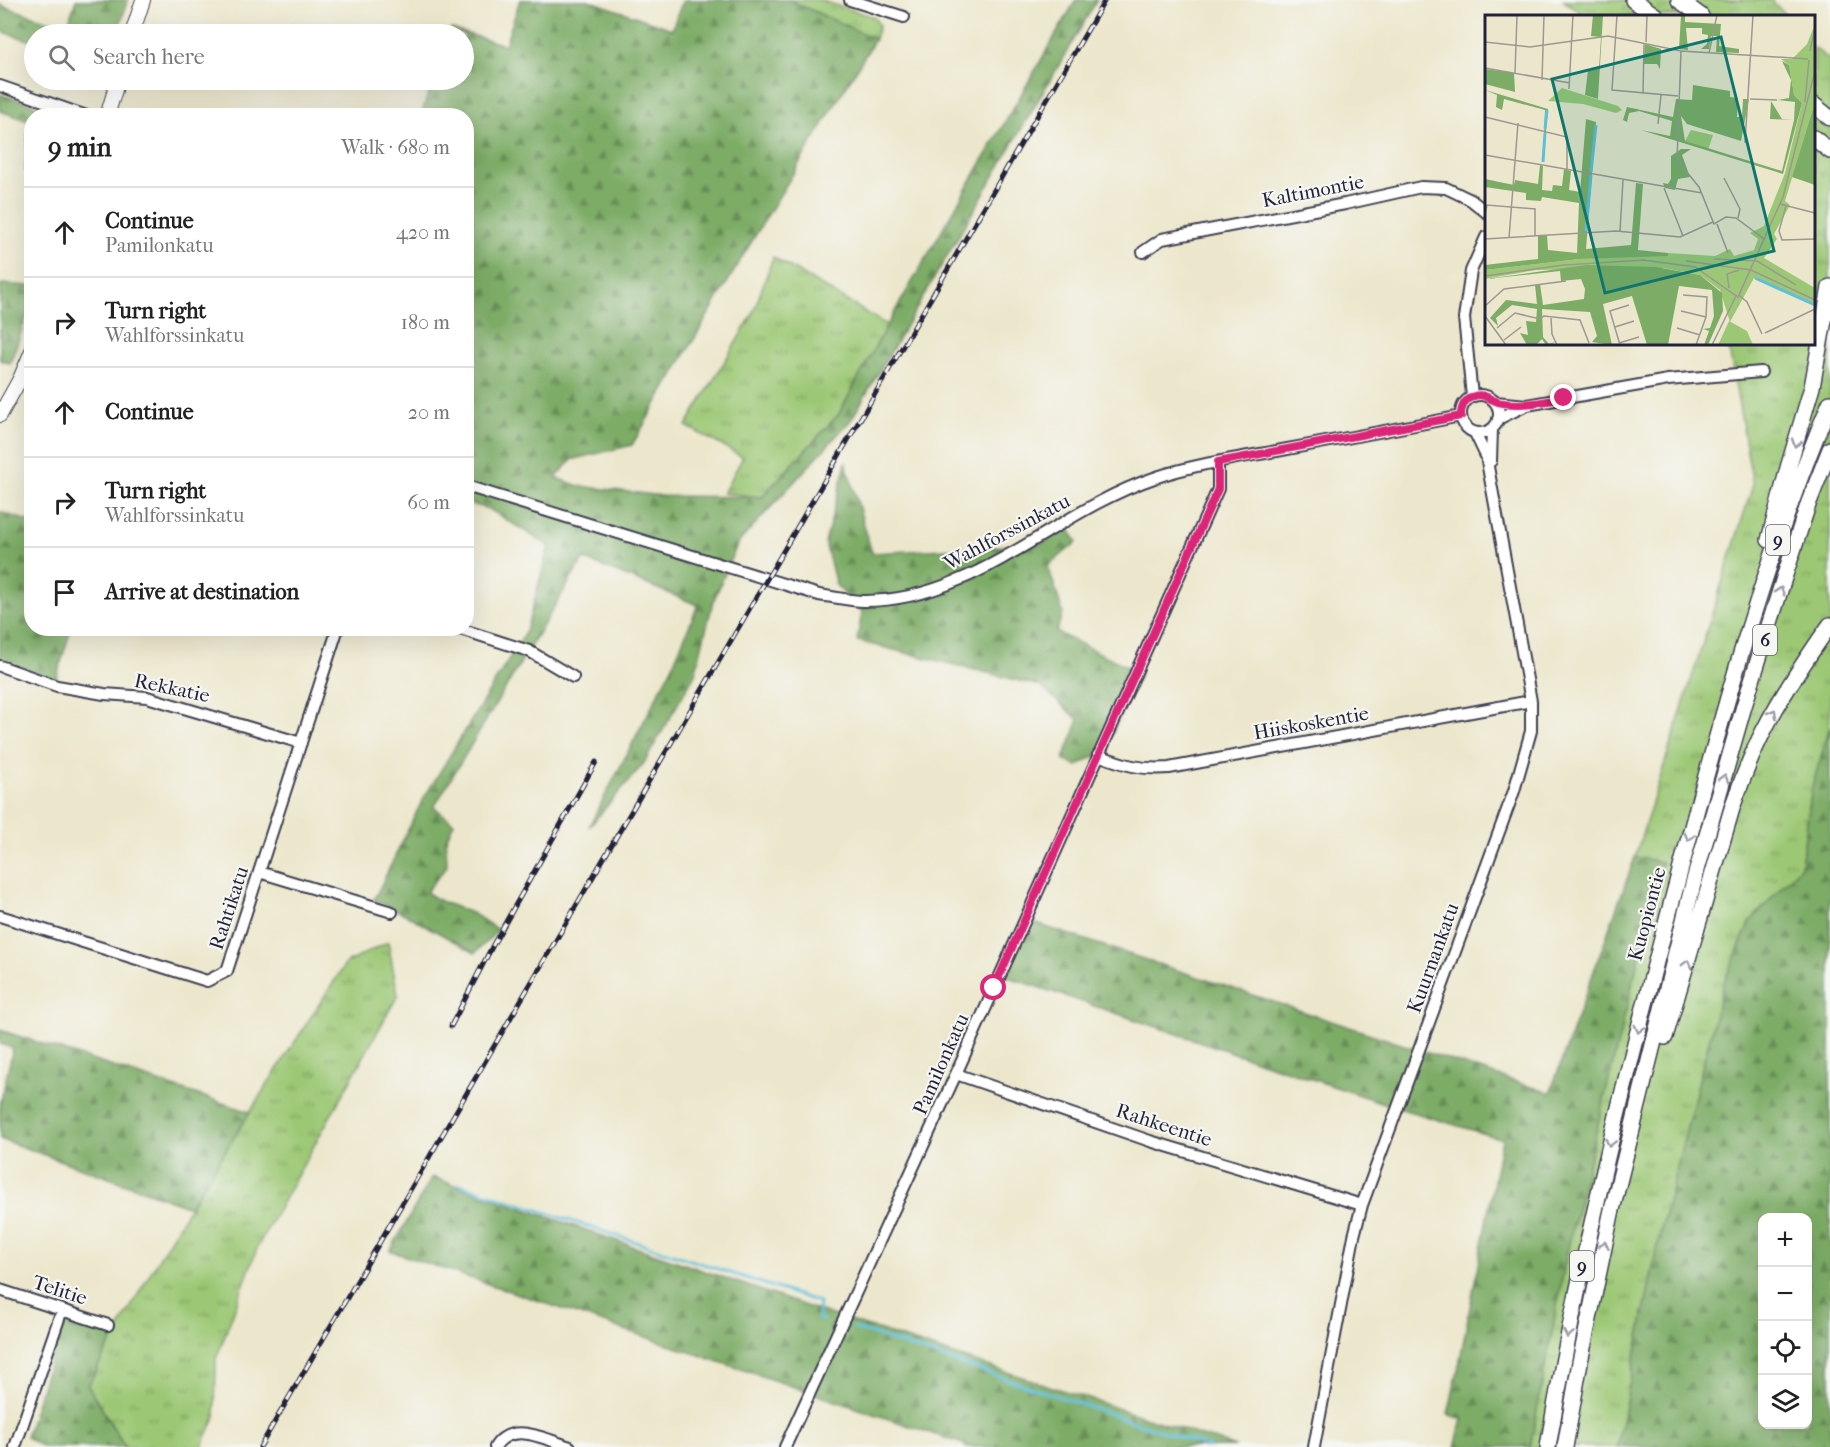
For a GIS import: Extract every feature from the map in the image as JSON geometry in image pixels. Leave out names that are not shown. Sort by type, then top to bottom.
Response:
[{"type":"highway","points":[[1633,0],[1655,15]]},
{"type":"highway","points":[[1679,0],[1700,15]]},
{"type":"highway","points":[[1815,106],[1830,118]]},
{"type":"highway","points":[[1815,139],[1830,151]]},
{"type":"highway","points":[[1733,679],[1788,468],[1812,387],[1830,288]]},
{"type":"highway","name":"Kuopiontie","points":[[1548,1447],[1593,1210],[1659,950],[1733,679],[1775,549],[1830,403]]},
{"type":"highway","name":"Kuopiontie","points":[[1565,1447],[1611,1214],[1693,884],[1783,581],[1809,502],[1830,449]]},
{"type":"highway","points":[[1645,1078],[1665,1036],[1733,805],[1746,769],[1786,690],[1830,625]]},
{"type":"main road","points":[[135,24],[143,0]]},
{"type":"main road","points":[[109,108],[115,90]]},
{"type":"main road","points":[[0,415],[24,370]]},
{"type":"street","points":[[850,0],[904,17]]},
{"type":"street","points":[[0,86],[64,108]]},
{"type":"street","name":"Kaltimontie","points":[[1143,252],[1162,239],[1356,202],[1421,187],[1446,188],[1471,200],[1485,211]]},
{"type":"street","points":[[1472,396],[1464,318],[1472,271],[1485,239]]},
{"type":"street","points":[[1495,402],[1499,413],[1492,429],[1475,433],[1466,427],[1461,416],[1464,404],[1472,396],[1485,396],[1495,402],[1527,405],[1668,380],[1761,372]]},
{"type":"street","points":[[1498,419],[1527,405]]},
{"type":"street","name":"Wahlforssinkatu","points":[[474,488],[819,595],[869,601],[919,594],[955,582],[1126,489],[1165,474],[1461,416]]},
{"type":"street","name":"Kuurnankatu","points":[[1490,479],[1492,429]]},
{"type":"street","name":"Kuurnankatu","points":[[1314,1447],[1354,1236],[1362,1205],[1520,774],[1531,731],[1531,701],[1486,456],[1475,433]]},
{"type":"street","name":"Pamilonkatu","points":[[785,1447],[956,1074],[1218,489],[1218,462]]},
{"type":"street","points":[[474,633],[529,651],[573,677]]},
{"type":"street","name":"Rahtikatu","points":[[0,916],[207,981],[227,971],[335,636]]},
{"type":"street","name":"Rekkatie","points":[[0,666],[57,686],[104,694],[147,697],[301,743]]},
{"type":"street","name":"Hiiskoskentie","points":[[1098,754],[1127,766],[1146,769],[1169,768],[1531,701]]},
{"type":"street","points":[[260,872],[392,912]]},
{"type":"street","name":"Rahkeentie","points":[[956,1074],[1150,1141],[1362,1205]]},
{"type":"street","name":"Telitie","points":[[0,1290],[108,1325]]},
{"type":"street","points":[[15,1447],[62,1310]]},
{"type":"street","points":[[495,1447],[512,1433],[528,1433],[570,1447]]},
{"type":"green space","points":[[76,0],[128,0],[120,24],[68,24]]},
{"type":"green space","points":[[520,0],[588,0],[672,29],[683,0],[789,0],[875,39],[744,254],[632,445],[571,460],[556,478],[579,486],[663,496],[762,497],[839,414],[887,325],[1076,0],[1097,0],[851,420],[738,543],[713,602],[695,674],[644,763],[589,827],[672,667],[698,605],[583,559],[434,807],[454,823],[446,839],[447,866],[426,892],[440,901],[474,914],[498,930],[475,953],[403,913],[374,900],[422,801],[526,631],[549,546],[489,509],[474,505],[474,108],[423,108],[430,90],[474,90],[474,36],[505,45]]},
{"type":"green space","points":[[789,0],[819,0],[874,17],[879,25],[875,39]]},
{"type":"green space","points":[[1563,0],[1772,0],[1785,15],[1585,15]]},
{"type":"green space","points":[[0,5],[58,24],[24,24],[24,39],[0,31]]},
{"type":"green space","points":[[1815,49],[1830,60],[1830,727],[1812,787],[1801,866],[1750,922],[1724,982],[1658,1242],[1617,1447],[1530,1447],[1568,1247],[1662,862],[1635,857],[1753,485],[1729,349],[1744,345],[1815,345]]},
{"type":"green space","points":[[0,94],[45,108],[24,108],[24,119],[0,111]]},
{"type":"green space","points":[[773,257],[887,325],[839,414],[762,497],[723,493],[743,457],[686,426],[753,314]]},
{"type":"green space","points":[[2,284],[24,286],[24,324],[10,363],[0,360],[0,289]]},
{"type":"green space","points":[[846,463],[872,553],[1040,544],[1069,529],[1077,542],[1048,566],[1063,613],[1056,632],[1141,673],[1104,752],[1077,766],[1063,760],[1079,720],[1040,686],[857,641],[862,612],[836,585],[825,543]]},
{"type":"green space","points":[[0,512],[24,520],[24,636],[69,636],[56,679],[0,661]]},
{"type":"green space","points":[[1830,727],[1830,1447],[1617,1447],[1658,1242],[1724,982],[1750,922],[1801,866],[1812,787]]},
{"type":"green space","points":[[1635,857],[1662,862],[1568,1247],[1530,1447],[1455,1447],[1462,1419],[1448,1414],[1502,1139],[1395,1107],[1005,976],[1028,921],[1550,1093]]},
{"type":"green space","points":[[388,942],[398,995],[258,1246],[216,1359],[215,1417],[202,1447],[125,1447],[88,1386],[117,1331],[180,1224],[346,963]]},
{"type":"green space","points":[[0,1030],[250,1112],[190,1207],[0,1139],[0,1105],[13,1048],[0,1044]]},
{"type":"green space","points":[[432,1177],[832,1315],[1236,1447],[965,1447],[966,1445],[390,1251]]},
{"type":"green space","points":[[64,1317],[115,1333],[88,1386],[125,1447],[42,1447],[26,1437]]},
{"type":"waterway","points":[[459,1184],[819,1302],[818,1318],[823,1320]]},
{"type":"waterway","points":[[854,1328],[1209,1447]]},
{"type":"railway","points":[[260,1447],[1105,0]]},
{"type":"railway","points":[[451,1026],[494,943],[596,762]]},
{"type":"route","points":[[994,988],[1218,489],[1218,462],[1461,416],[1464,404],[1472,396],[1485,396],[1495,402],[1506,404],[1527,405],[1564,398]]}]
